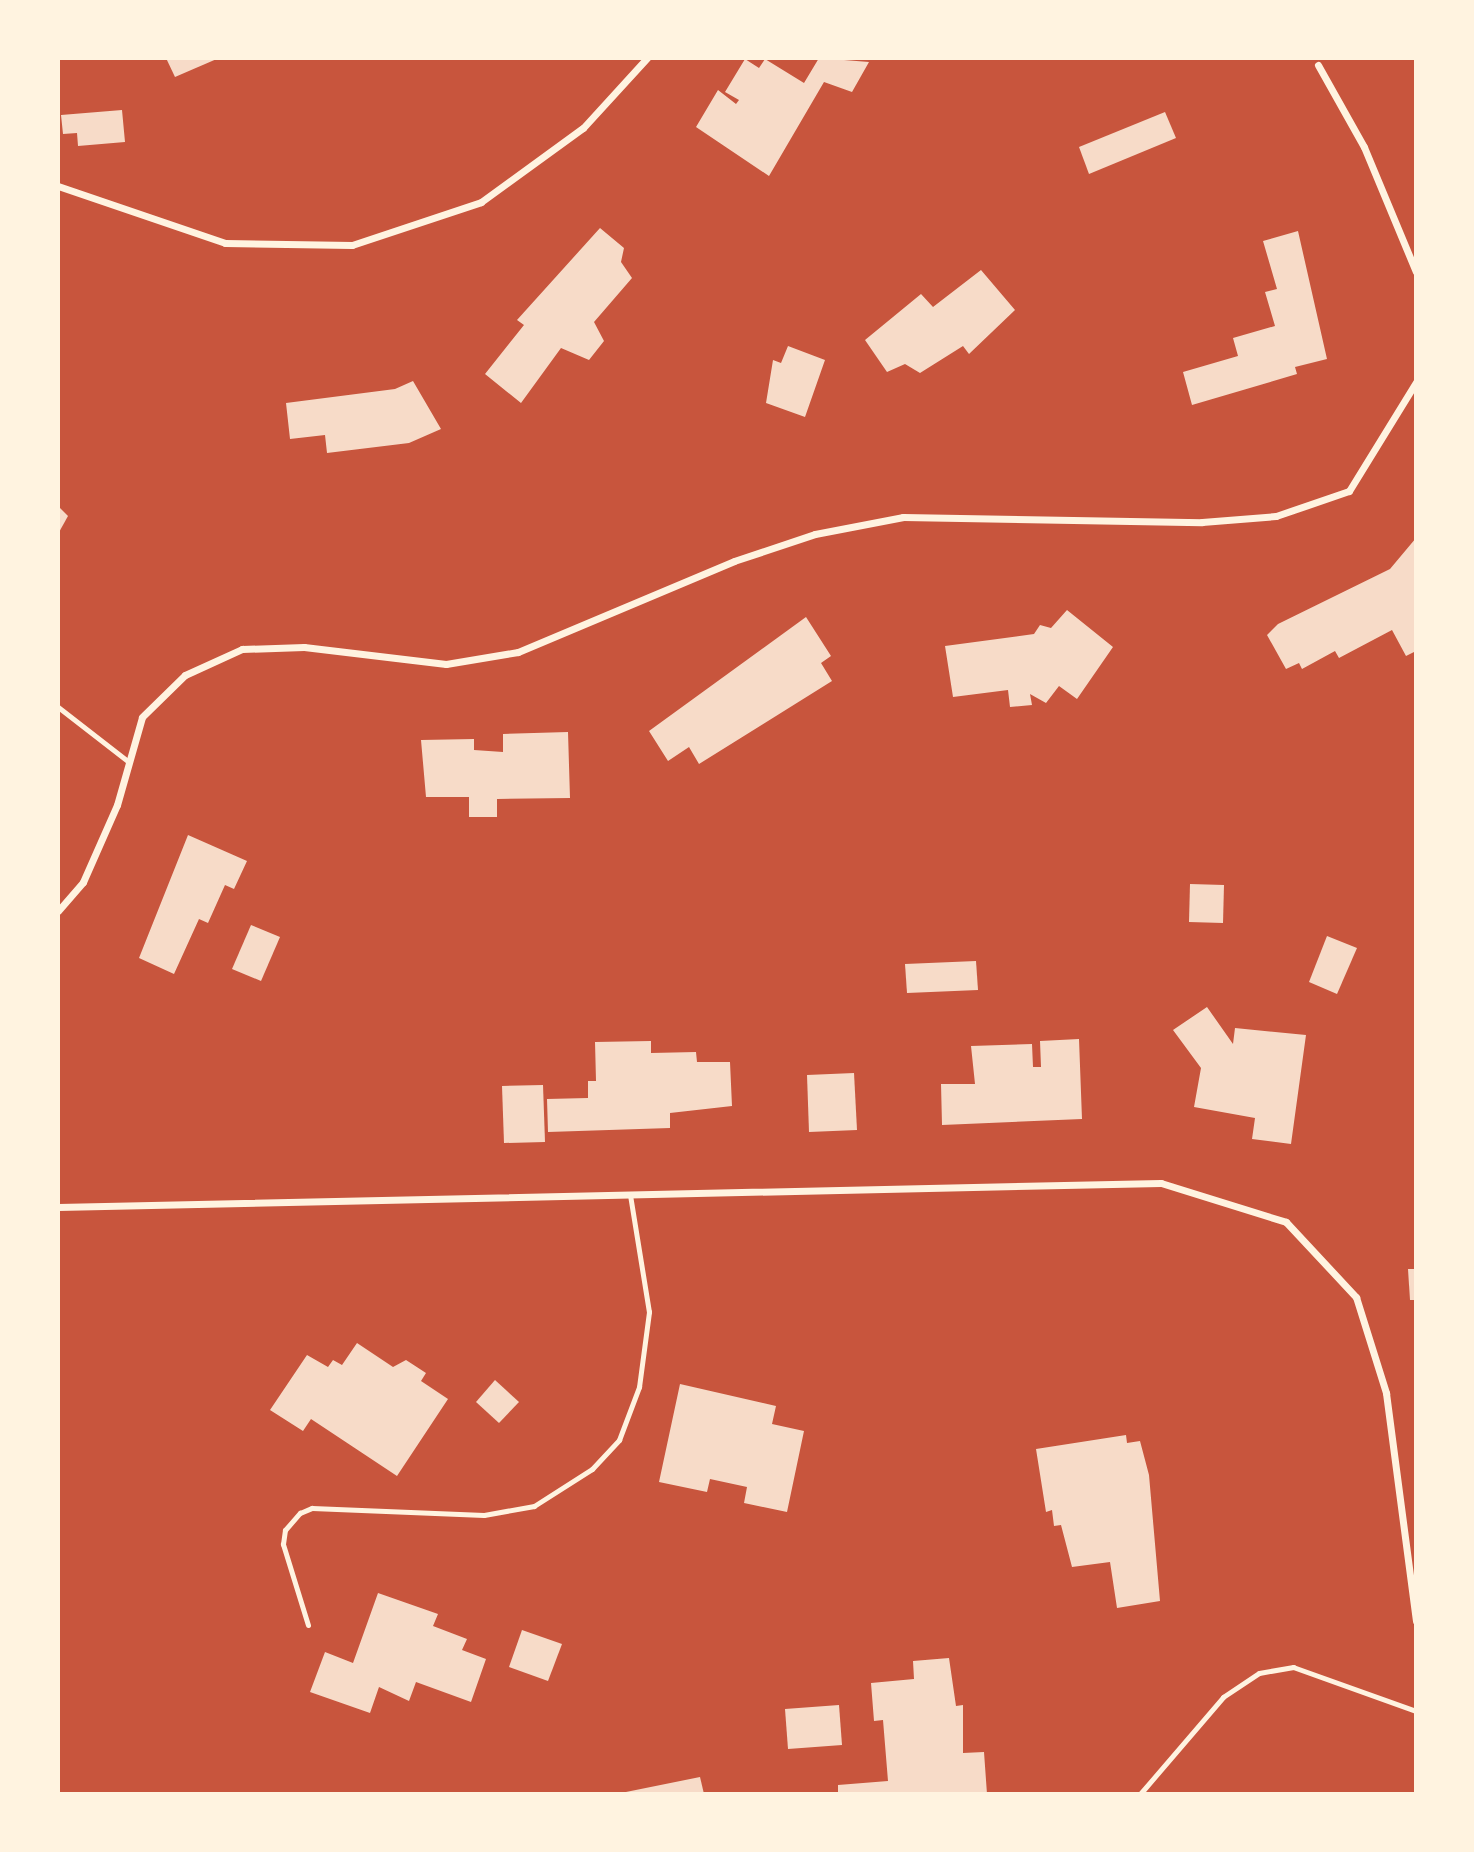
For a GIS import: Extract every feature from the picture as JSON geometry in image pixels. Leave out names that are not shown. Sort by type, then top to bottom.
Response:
[{"type":"street","points":[[58,186],[225,243],[352,245],[481,202],[583,128],[647,58]]},
{"type":"street","points":[[1318,65],[1364,147],[1416,272]]},
{"type":"street","points":[[58,911],[82,882],[129,762],[142,717],[186,675],[243,649],[304,647],[446,664],[518,652],[734,561],[815,534],[903,516],[1202,522],[1276,516],[1349,491],[1416,382]]},
{"type":"street","points":[[58,1207],[1161,1183],[1286,1222],[1356,1297],[1386,1393],[1416,1620]]},
{"type":"lane","points":[[58,707],[129,762]]},
{"type":"lane","points":[[308,1625],[283,1544],[285,1530],[300,1513],[312,1508],[484,1515],[534,1506],[592,1469],[620,1440],[639,1387],[649,1312],[630,1195]]},
{"type":"lane","points":[[1140,1794],[1223,1697],[1259,1674],[1293,1667],[1416,1711]]},
{"type":"building","points":[[166,58],[219,58],[175,77]]},
{"type":"building","points":[[819,58],[869,62],[852,92],[824,82],[769,176],[696,127],[718,90],[736,104],[739,100],[725,92],[745,59],[759,68],[765,59],[804,83]]},
{"type":"building","points":[[122,110],[125,142],[78,146],[77,133],[63,134],[61,115]]},
{"type":"building","points":[[1165,112],[1176,138],[1089,174],[1079,147]]},
{"type":"building","points":[[600,228],[624,248],[621,262],[632,278],[594,322],[604,341],[589,360],[561,348],[521,403],[485,374],[524,325],[517,320]]},
{"type":"building","points":[[1298,231],[1327,359],[1295,367],[1297,374],[1192,405],[1183,372],[1238,356],[1233,338],[1275,326],[1265,292],[1277,289],[1263,241]]},
{"type":"building","points":[[981,270],[1015,310],[969,354],[963,346],[920,373],[905,364],[887,372],[865,340],[921,294],[933,307]]},
{"type":"building","points":[[788,346],[825,360],[805,417],[766,403],[773,360],[781,363]]},
{"type":"building","points":[[413,381],[441,429],[409,443],[327,453],[325,435],[290,439],[286,403],[395,389]]},
{"type":"building","points":[[58,506],[68,516],[58,534]]},
{"type":"building","points":[[1416,538],[1416,651],[1406,656],[1392,630],[1339,658],[1335,651],[1302,669],[1299,663],[1286,669],[1267,635],[1278,624],[1390,569]]},
{"type":"building","points":[[1067,610],[1113,647],[1077,699],[1059,686],[1046,703],[1030,694],[1032,705],[1010,707],[1008,690],[953,697],[945,646],[1034,634],[1040,625],[1051,628]]},
{"type":"building","points":[[806,617],[831,656],[821,663],[832,681],[699,764],[689,747],[668,761],[649,731]]},
{"type":"building","points":[[568,732],[570,798],[497,799],[497,817],[469,817],[469,797],[426,797],[421,740],[474,739],[474,750],[503,752],[503,734]]},
{"type":"building","points":[[188,835],[247,861],[234,889],[225,885],[208,923],[199,919],[174,974],[139,958]]},
{"type":"building","points":[[1190,884],[1224,885],[1223,923],[1189,922]]},
{"type":"building","points":[[251,925],[280,937],[261,981],[232,969]]},
{"type":"building","points":[[1327,936],[1357,948],[1337,994],[1309,982]]},
{"type":"building","points":[[976,961],[978,990],[907,993],[905,964]]},
{"type":"building","points":[[1207,1007],[1233,1044],[1235,1028],[1306,1035],[1291,1144],[1252,1139],[1255,1118],[1194,1107],[1201,1068],[1173,1030]]},
{"type":"building","points":[[1079,1039],[1082,1119],[942,1125],[941,1084],[975,1084],[971,1046],[1032,1044],[1033,1067],[1041,1067],[1040,1041]]},
{"type":"building","points":[[651,1041],[651,1053],[696,1052],[697,1062],[730,1062],[732,1106],[670,1113],[670,1128],[548,1132],[547,1099],[588,1098],[588,1081],[596,1081],[595,1042]]},
{"type":"building","points":[[854,1073],[857,1130],[809,1132],[807,1075]]},
{"type":"building","points":[[543,1085],[545,1142],[504,1143],[502,1086]]},
{"type":"building","points":[[1408,1269],[1416,1269],[1416,1300],[1410,1300]]},
{"type":"building","points":[[357,1343],[393,1367],[406,1360],[426,1373],[421,1381],[448,1399],[397,1476],[311,1419],[303,1431],[270,1410],[307,1355],[328,1367],[333,1360],[342,1365]]},
{"type":"building","points":[[495,1380],[519,1402],[499,1423],[476,1402]]},
{"type":"building","points":[[680,1384],[776,1406],[772,1424],[804,1431],[787,1512],[744,1503],[747,1487],[710,1479],[707,1492],[659,1482]]},
{"type":"building","points":[[1126,1435],[1127,1443],[1140,1441],[1149,1475],[1160,1601],[1117,1608],[1110,1562],[1072,1567],[1061,1525],[1054,1526],[1052,1510],[1046,1512],[1036,1449]]},
{"type":"building","points":[[378,1593],[438,1614],[433,1626],[467,1639],[462,1650],[486,1659],[471,1702],[416,1682],[409,1701],[379,1687],[370,1713],[310,1692],[325,1652],[353,1663]]},
{"type":"building","points":[[522,1630],[562,1644],[548,1681],[509,1667]]},
{"type":"building","points":[[949,1658],[956,1706],[963,1705],[963,1753],[984,1752],[987,1794],[838,1794],[838,1785],[888,1781],[883,1720],[874,1721],[871,1683],[914,1679],[913,1661]]},
{"type":"building","points":[[839,1705],[842,1745],[788,1749],[785,1709]]},
{"type":"building","points":[[700,1777],[704,1794],[621,1794],[621,1793]]}]
